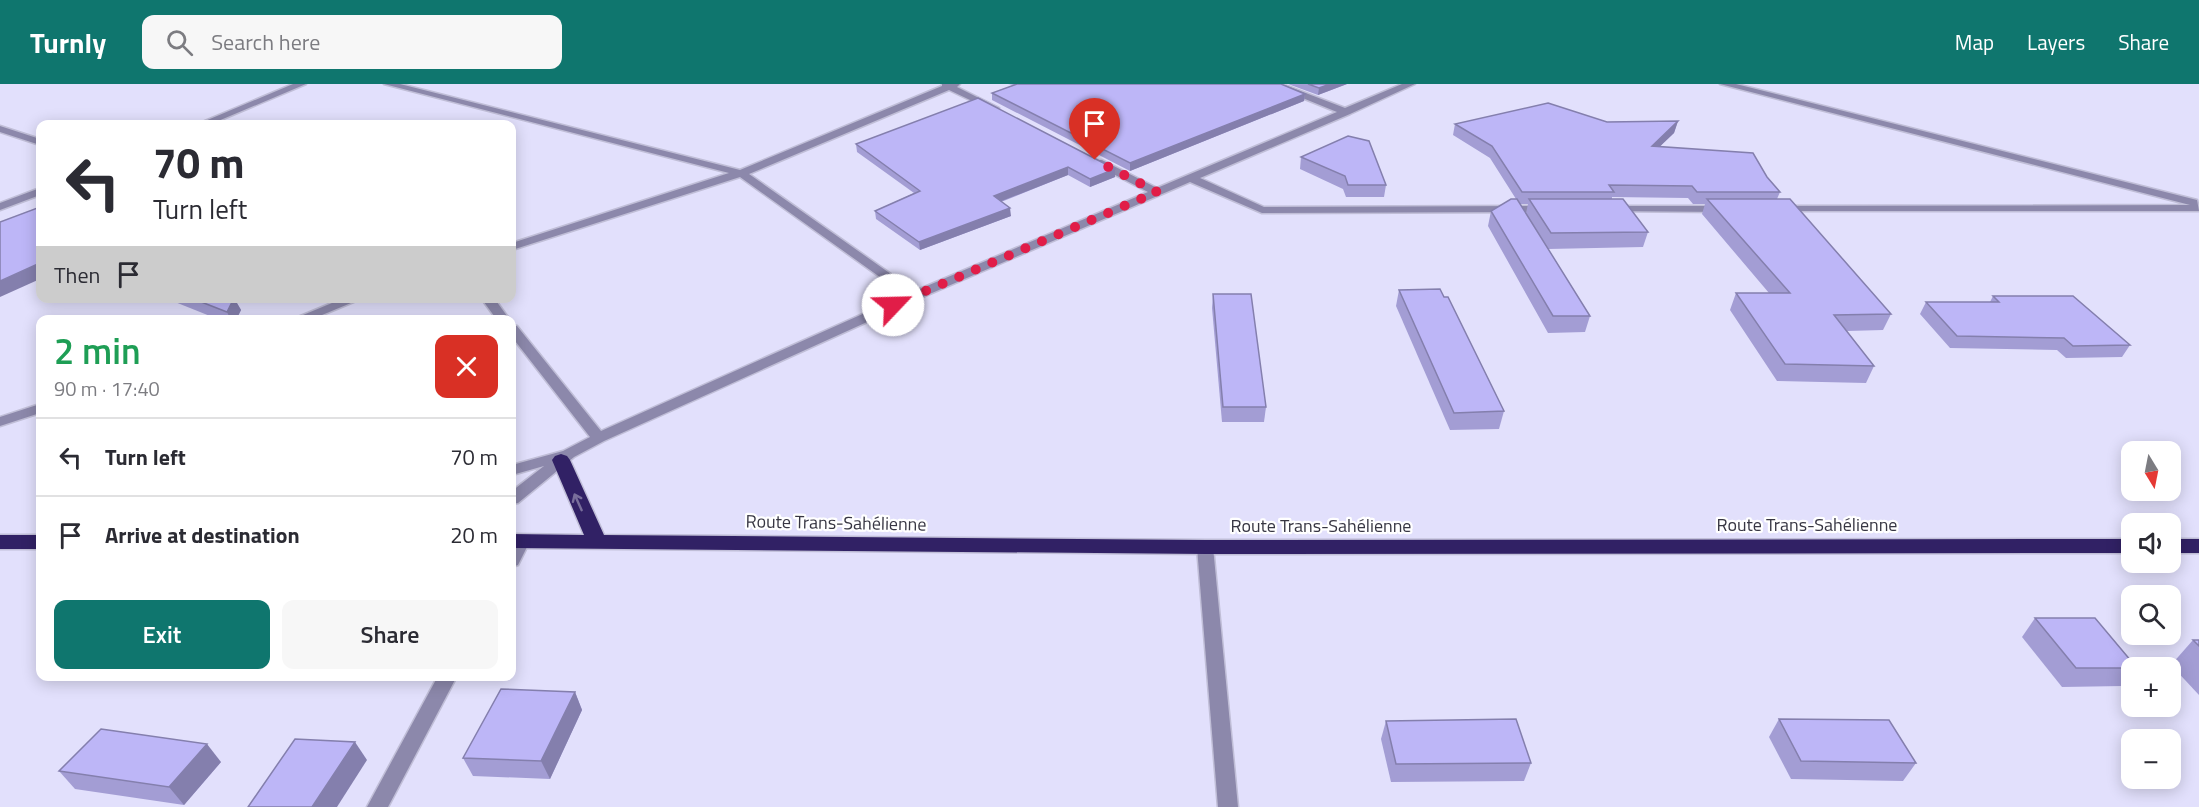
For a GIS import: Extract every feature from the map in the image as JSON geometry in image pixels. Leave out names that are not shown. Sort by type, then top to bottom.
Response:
[{"type":"highway","points":[[565,457],[597,542]]},
{"type":"highway","name":"Route Trans-Sahélienne","points":[[517,541],[1205,547],[2121,546]]},
{"type":"highway","points":[[0,542],[36,542]]},
{"type":"highway","points":[[2181,546],[2199,546]]},
{"type":"street","points":[[212,120],[301,84]]},
{"type":"street","points":[[389,84],[741,173],[914,296]]},
{"type":"street","points":[[1273,84],[1347,112]]},
{"type":"street","points":[[516,497],[565,457],[599,438],[914,296],[1410,84]]},
{"type":"street","points":[[1725,84],[2199,206]]},
{"type":"street","points":[[516,246],[741,173],[950,85],[1004,112]]},
{"type":"street","points":[[0,129],[36,141]]},
{"type":"street","points":[[1085,155],[1157,192]]},
{"type":"street","points":[[1191,178],[1262,210],[1558,209]]},
{"type":"street","points":[[0,207],[36,193]]},
{"type":"street","points":[[1772,209],[2199,206]]},
{"type":"street","points":[[1594,209],[1736,209]]},
{"type":"street","points":[[311,315],[343,303]]},
{"type":"street","points":[[491,303],[500,315]]},
{"type":"street","points":[[516,334],[599,438]]},
{"type":"street","points":[[0,422],[36,409]]},
{"type":"street","points":[[516,469],[565,457]]},
{"type":"street","points":[[1205,547],[1228,807]]},
{"type":"street","points":[[377,807],[445,681]]},
{"type":"building","points":[[1017,84],[1281,84],[1305,94],[1130,163],[992,93]]},
{"type":"building","points":[[1308,84],[1330,84],[1319,88]]},
{"type":"building","points":[[978,98],[1115,169],[1090,179],[1068,167],[994,196],[1010,208],[919,242],[875,211],[920,191],[856,144]]},
{"type":"building","points":[[1548,103],[1607,122],[1678,121],[1652,146],[1753,153],[1767,177],[1780,192],[1697,192],[1692,186],[1609,185],[1614,192],[1522,192],[1492,146],[1455,124]]},
{"type":"building","points":[[1348,136],[1369,141],[1386,185],[1348,185],[1345,176],[1301,157]]},
{"type":"building","points":[[1511,199],[1517,199],[1590,316],[1553,316],[1491,211]]},
{"type":"building","points":[[1529,199],[1623,199],[1648,232],[1551,233]]},
{"type":"building","points":[[1707,199],[1790,199],[1891,314],[1834,315],[1874,366],[1785,364],[1736,293],[1790,293]]},
{"type":"building","points":[[36,208],[36,265],[0,281],[0,222]]},
{"type":"building","points":[[1440,289],[1444,297],[1448,297],[1504,411],[1454,413],[1399,290]]},
{"type":"building","points":[[1213,294],[1251,294],[1266,407],[1223,407]]},
{"type":"building","points":[[1993,296],[2073,296],[2130,345],[2073,346],[2064,338],[1957,336],[1926,302],[1999,302]]},
{"type":"building","points":[[204,303],[232,303],[227,312]]},
{"type":"building","points":[[2035,618],[2095,618],[2128,657],[2121,657],[2121,668],[2076,668]]},
{"type":"building","points":[[501,689],[575,692],[541,761],[463,758]]},
{"type":"building","points":[[1516,719],[1531,763],[1396,764],[1386,721]]},
{"type":"building","points":[[1779,719],[1889,720],[1916,763],[1801,761]]},
{"type":"building","points":[[101,729],[207,744],[169,787],[59,771]]},
{"type":"building","points":[[295,739],[355,742],[312,807],[248,807]]},
{"type":"route","points":[[893,305],[1157,192],[1095,160]]}]
